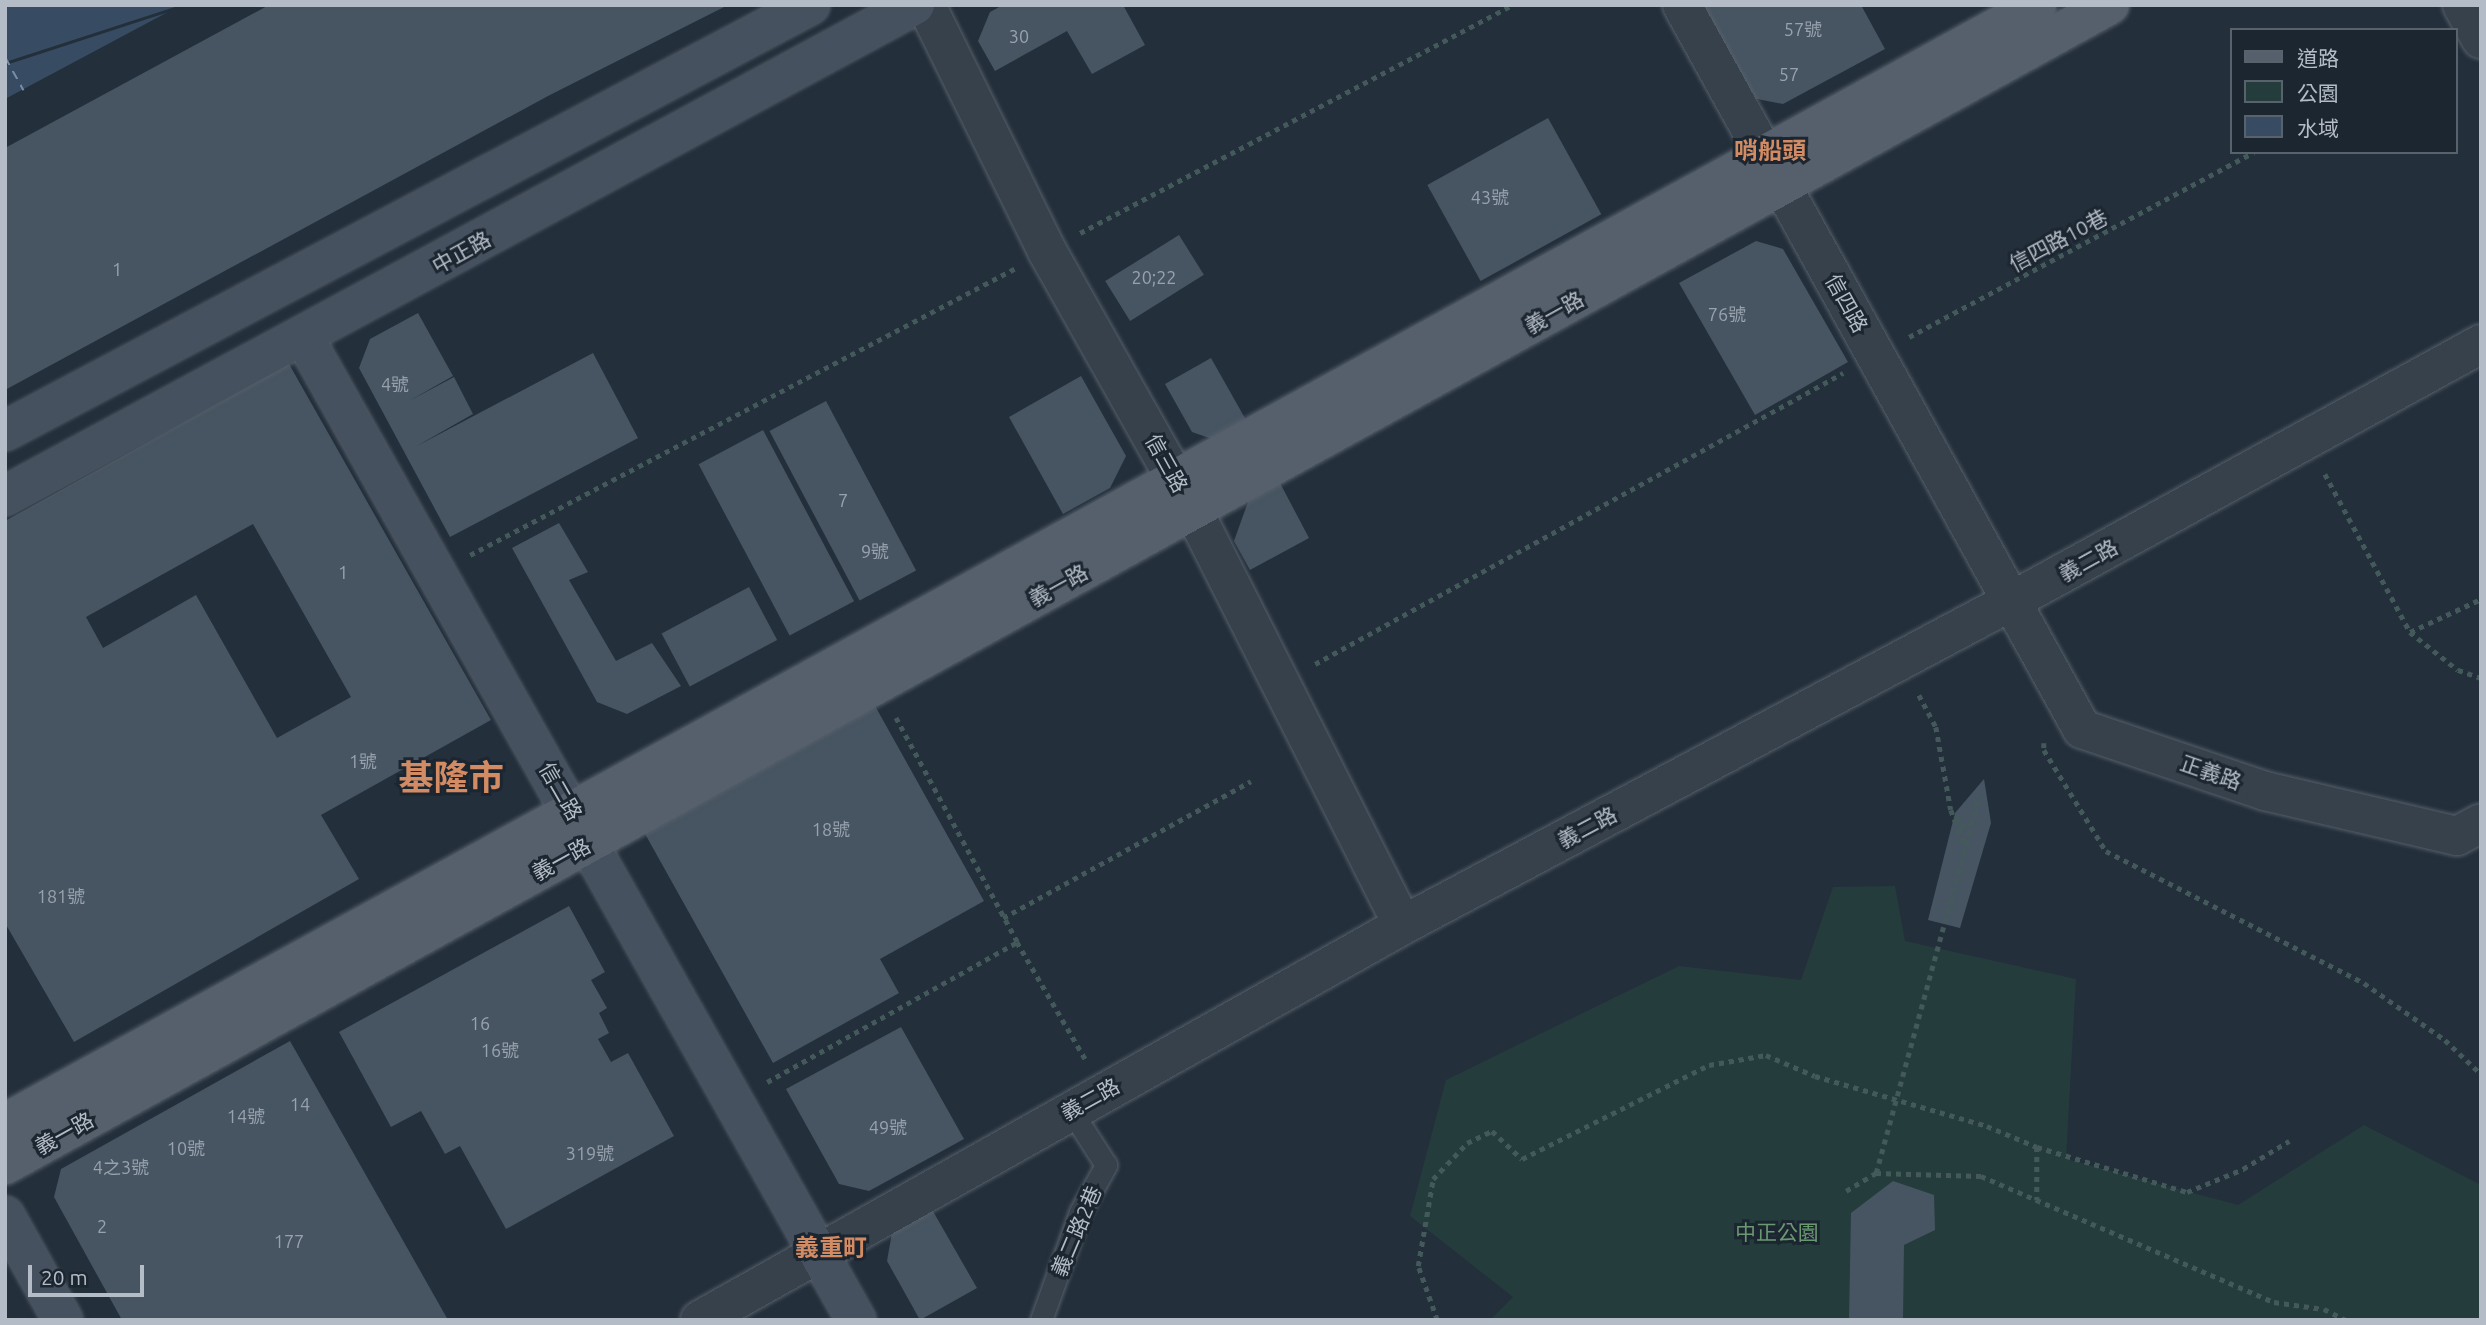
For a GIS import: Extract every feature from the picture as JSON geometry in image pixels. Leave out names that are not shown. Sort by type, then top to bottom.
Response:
[{"type":"main road","name":"義一路","points":[[1774,171],[2037,5]]},
{"type":"main road","name":"義一路","points":[[5,1165],[581,827],[1185,494],[1774,171],[2110,5]]},
{"type":"main road","name":"義一路","points":[[5,1123],[581,827],[878,684],[1185,494]]},
{"type":"street","points":[[5,431],[810,5]]},
{"type":"street","name":"中正路","points":[[5,496],[915,5]]},
{"type":"street","name":"信三路","points":[[926,5],[1046,251],[1185,494],[1403,925]]},
{"type":"street","name":"信四路","points":[[1682,5],[2010,602]]},
{"type":"street","points":[[2462,5],[2481,39]]},
{"type":"street","name":"信二路","points":[[303,336],[433,575],[581,827],[856,1320]]},
{"type":"street","name":"義二路","points":[[699,1320],[1070,1109],[1403,925],[2010,602],[2481,344]]},
{"type":"street","name":"正義路","points":[[2010,602],[2081,729],[2265,791],[2457,836],[2481,823]]},
{"type":"street","points":[[5,1216],[63,1320]]},
{"type":"lane","name":"義二路2巷","points":[[1041,1320],[1080,1212],[1105,1165],[1070,1109]]},
{"type":"path","points":[[433,575],[1513,5]]},
{"type":"path","name":"信四路10巷","points":[[1281,683],[1876,355],[2250,154]]},
{"type":"path","points":[[2306,439],[2410,632],[2458,670],[2481,678]]},
{"type":"path","points":[[2410,632],[2481,599]]},
{"type":"path","points":[[1901,660],[1936,727],[1951,810],[1965,846]]},
{"type":"path","points":[[878,684],[1003,918],[1105,1091]]},
{"type":"path","points":[[2045,738],[2044,750],[2106,850],[2364,983],[2445,1040],[2481,1074]]},
{"type":"path","points":[[1003,918],[1251,781]]},
{"type":"path","points":[[1876,1173],[1979,796]]},
{"type":"path","points":[[1951,810],[1969,833]]},
{"type":"path","points":[[733,1101],[1017,942]]},
{"type":"path","points":[[1437,1320],[1418,1266],[1433,1179],[1467,1143],[1492,1130],[1522,1159],[1709,1065],[1766,1055],[1815,1076],[1987,1126],[2037,1147],[2187,1192],[2243,1169],[2289,1141]]},
{"type":"path","points":[[1893,1097],[1895,1104]]},
{"type":"path","points":[[2037,1147],[2037,1200]]},
{"type":"path","points":[[1846,1191],[1876,1173],[1981,1176],[2274,1303],[2324,1309],[2346,1320]]},
{"type":"green space","name":"中正公園","points":[[1895,886],[1905,941],[2076,979],[2066,1159],[2238,1205],[2364,1125],[2481,1185],[2481,1320],[1490,1320],[1513,1297],[1410,1216],[1446,1080],[1679,966],[1801,980],[1833,887]]},
{"type":"water","points":[[5,5],[181,5],[5,99]]},
{"type":"pier","points":[[181,5],[182,8],[5,65],[5,62]]},
{"type":"building","points":[[269,5],[728,5],[548,96],[5,390],[5,148]]},
{"type":"building","points":[[1003,5],[1123,5],[1145,45],[1092,74],[1067,31],[995,71],[978,41],[990,12]]},
{"type":"building","points":[[1701,5],[1861,5],[1885,49],[1783,104],[1752,98]]},
{"type":"building","points":[[1548,118],[1601,214],[1481,281],[1427,185]]},
{"type":"building","points":[[1179,235],[1204,275],[1130,321],[1105,281]]},
{"type":"building","points":[[1756,241],[1783,249],[1848,362],[1755,415],[1679,283]]},
{"type":"building","points":[[418,313],[453,376],[409,401],[454,377],[473,414],[415,447],[593,353],[638,438],[450,537],[359,368],[370,339]]},
{"type":"building","points":[[1211,358],[1246,420],[1212,439],[1192,432],[1165,384]]},
{"type":"building","points":[[289,364],[491,720],[321,815],[359,879],[74,1042],[5,923],[5,521]],"holes":[[[253,524],[351,697],[277,738],[196,595],[103,648],[86,617]]]},
{"type":"building","points":[[1081,376],[1126,456],[1110,488],[1063,514],[1009,417]]},
{"type":"building","points":[[826,401],[916,571],[860,601],[769,431]]},
{"type":"building","points":[[763,430],[854,601],[790,636],[699,464]]},
{"type":"building","points":[[1280,483],[1309,538],[1250,570],[1234,541],[1249,499]]},
{"type":"building","points":[[559,523],[588,572],[569,580],[616,661],[652,643],[681,686],[627,714],[597,702],[512,548]]},
{"type":"building","points":[[749,587],[777,640],[690,686],[662,633]]},
{"type":"building","points":[[874,704],[984,901],[880,959],[899,993],[773,1063],[644,832]]},
{"type":"building","points":[[1984,779],[1991,823],[1960,928],[1928,920],[1955,813]]},
{"type":"building","points":[[569,906],[605,972],[591,980],[607,1008],[599,1013],[609,1033],[598,1039],[611,1062],[628,1053],[674,1136],[506,1229],[460,1146],[445,1154],[421,1111],[391,1127],[339,1032]]},
{"type":"building","points":[[901,1027],[964,1139],[869,1191],[839,1184],[786,1089]]},
{"type":"building","points":[[290,1041],[448,1320],[122,1320],[54,1197],[61,1169]]},
{"type":"building","points":[[1893,1181],[1934,1195],[1935,1230],[1904,1245],[1903,1320],[1849,1320],[1851,1213]]},
{"type":"building","points":[[930,1206],[977,1288],[920,1320],[887,1261],[893,1227]]},
{"type":"ferry route","points":[[5,57],[23,90]]},
{"type":"district","name":"哨船頭","points":[[1770,151]]},
{"type":"district","name":"基隆市","points":[[451,777]]},
{"type":"district","name":"義重町","points":[[831,1248]]}]
